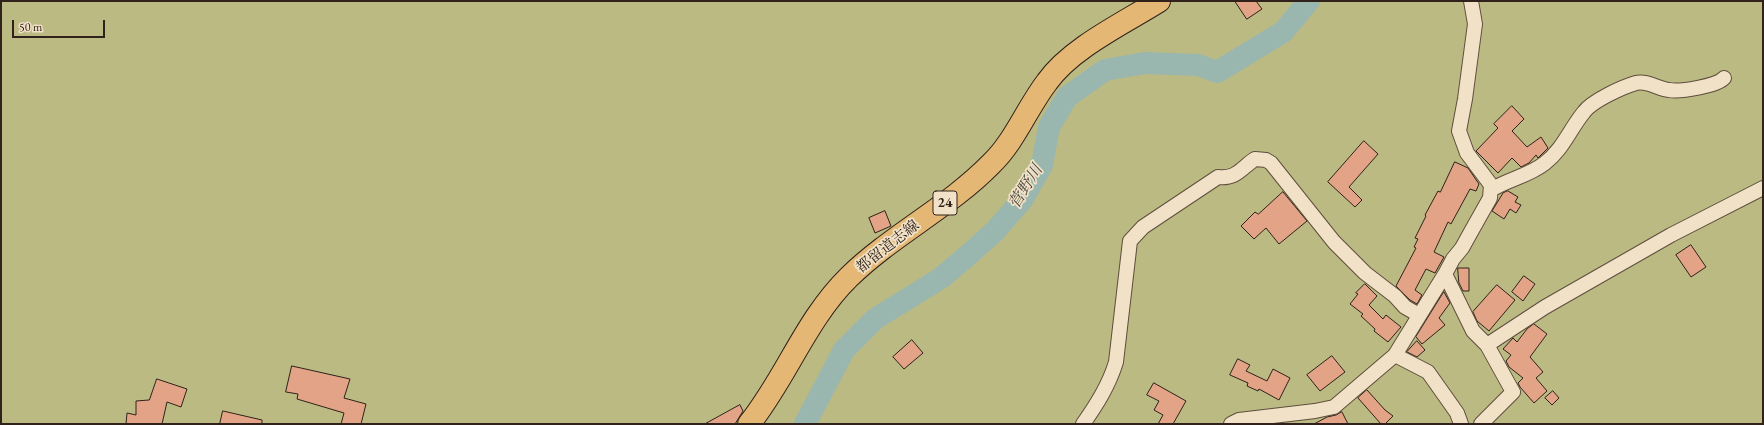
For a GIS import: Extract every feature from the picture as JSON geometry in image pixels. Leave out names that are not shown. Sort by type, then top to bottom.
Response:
[{"type":"main road","name":"都留道志線","points":[[749,424],[767,398],[814,320],[831,296],[850,276],[968,186],[991,164],[1004,151],[1047,81],[1067,60],[1085,47],[1159,1]]},
{"type":"street","points":[[1232,424],[1239,420],[1315,411],[1334,407],[1395,355],[1453,259],[1462,248],[1490,198],[1491,190],[1491,185],[1467,153],[1459,131],[1465,99],[1475,24],[1471,1]]},
{"type":"street","points":[[1491,190],[1499,185],[1515,180],[1544,164],[1565,142],[1583,113],[1600,99],[1637,83],[1645,83],[1669,90],[1697,88],[1717,82],[1724,78]]},
{"type":"street","points":[[1083,424],[1105,390],[1112,376],[1116,362],[1130,241],[1143,227],[1218,177],[1225,178],[1235,176],[1256,159],[1266,160],[1271,163],[1334,242],[1365,273],[1395,296],[1405,307],[1419,316]]},
{"type":"street","points":[[1487,345],[1545,307],[1671,235],[1763,188]]},
{"type":"street","points":[[1445,274],[1473,331],[1487,345],[1513,392],[1480,424]]},
{"type":"street","points":[[1395,355],[1428,372],[1457,414],[1461,424]]},
{"type":"shaded area","points":[[1,1],[1763,1],[1763,424],[1,424]]},
{"type":"building","points":[[1235,1],[1256,1],[1262,9],[1247,19]]},
{"type":"building","points":[[1512,106],[1524,119],[1512,131],[1527,147],[1541,137],[1548,148],[1538,158],[1536,155],[1529,163],[1521,167],[1512,158],[1498,173],[1476,151],[1498,128],[1494,124]]},
{"type":"building","points":[[1364,141],[1378,154],[1349,187],[1362,200],[1355,207],[1328,182]]},
{"type":"building","points":[[1455,162],[1468,168],[1479,184],[1476,191],[1470,189],[1451,224],[1448,222],[1434,252],[1444,257],[1435,273],[1426,269],[1415,290],[1422,295],[1417,304],[1410,300],[1396,286],[1416,248],[1414,247],[1418,239],[1415,238],[1426,216],[1425,215],[1438,191],[1440,192]]},
{"type":"building","points":[[1508,191],[1518,197],[1515,202],[1521,205],[1516,213],[1510,209],[1504,219],[1492,211],[1503,193]]},
{"type":"building","points":[[1283,192],[1307,221],[1279,244],[1266,228],[1254,239],[1241,226],[1255,212],[1258,214]]},
{"type":"building","points":[[885,211],[891,226],[875,233],[869,218]]},
{"type":"building","points":[[1691,245],[1706,267],[1691,277],[1676,255]]},
{"type":"building","points":[[1458,268],[1469,268],[1469,291],[1463,291],[1459,283]]},
{"type":"building","points":[[1524,276],[1535,284],[1523,301],[1512,292]]},
{"type":"building","points":[[1365,284],[1377,296],[1369,305],[1383,319],[1386,315],[1401,327],[1388,342],[1374,331],[1375,329],[1361,316],[1363,314],[1350,304],[1358,294],[1356,293]]},
{"type":"building","points":[[1497,285],[1515,300],[1489,331],[1477,321],[1473,312]]},
{"type":"building","points":[[1444,292],[1450,303],[1439,318],[1445,325],[1422,344],[1416,337]]},
{"type":"building","points":[[1534,324],[1547,334],[1530,357],[1543,372],[1536,378],[1547,391],[1534,403],[1520,387],[1518,383],[1523,378],[1509,367],[1506,361],[1511,355],[1503,349],[1513,338],[1517,342],[1527,329]]},
{"type":"building","points":[[912,340],[923,353],[904,369],[893,357]]},
{"type":"building","points":[[1417,341],[1425,350],[1417,357],[1407,352]]},
{"type":"building","points":[[1332,356],[1345,372],[1320,391],[1307,375]]},
{"type":"building","points":[[1238,359],[1250,365],[1246,371],[1267,381],[1273,369],[1290,378],[1279,400],[1259,389],[1258,391],[1247,386],[1248,383],[1230,375]]},
{"type":"building","points":[[292,366],[350,379],[344,398],[366,404],[361,424],[341,424],[344,413],[297,399],[298,394],[286,392]]},
{"type":"building","points":[[157,379],[187,389],[181,407],[167,402],[162,424],[126,424],[127,413],[136,415],[136,401],[149,400]]},
{"type":"building","points":[[1154,383],[1186,401],[1173,424],[1158,424],[1163,415],[1154,410],[1159,401],[1147,395]]},
{"type":"building","points":[[1367,390],[1385,410],[1393,416],[1385,424],[1381,424],[1358,398]]},
{"type":"building","points":[[1553,391],[1559,398],[1552,405],[1545,398]]},
{"type":"building","points":[[740,405],[743,411],[735,424],[705,424]]},
{"type":"building","points":[[223,411],[262,420],[262,424],[220,424]]},
{"type":"building","points":[[1342,412],[1348,424],[1314,424],[1327,417]]},
{"type":"waterway","name":"菅野川","points":[[805,424],[844,350],[875,319],[941,278],[966,257],[995,231],[1022,200],[1042,165],[1049,127],[1067,97],[1105,70],[1145,63],[1198,65],[1217,72],[1283,32],[1309,1]]}]
